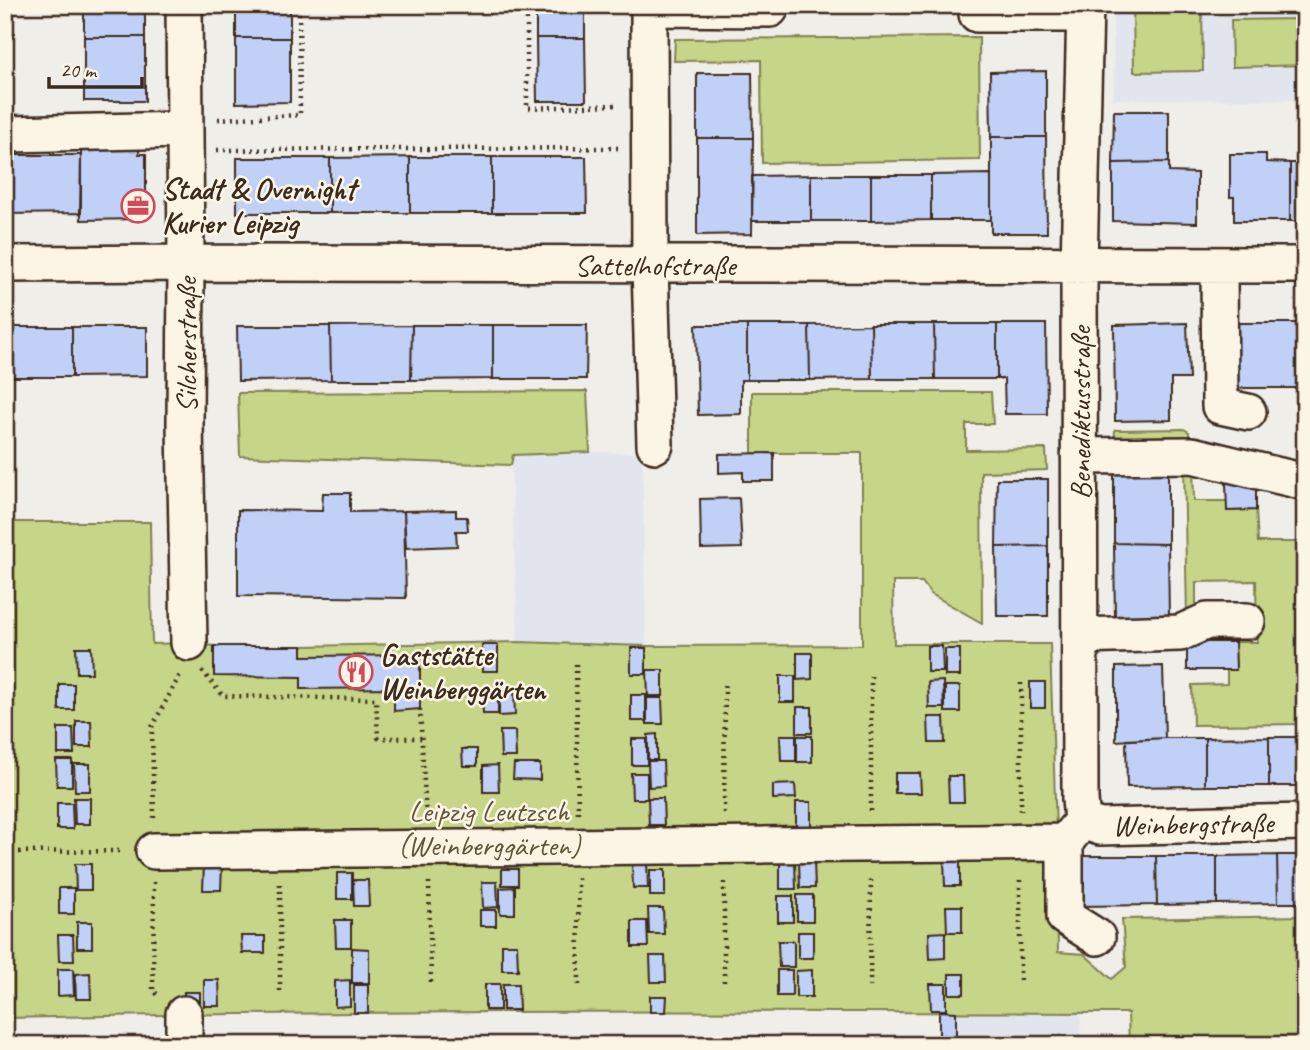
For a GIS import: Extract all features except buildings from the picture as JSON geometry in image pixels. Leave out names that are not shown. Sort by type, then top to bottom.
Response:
[{"type":"street","name":"Silcherstraße","points":[[184,5],[185,424],[190,660]]},
{"type":"street","points":[[655,445],[650,265],[649,6],[770,9],[770,5]]},
{"type":"street","points":[[976,5],[977,13],[1085,10]]},
{"type":"street","name":"Benediktusstraße","points":[[1085,10],[1079,266],[1080,799],[1073,831],[1065,916],[1097,937]]},
{"type":"street","points":[[5,130],[9,134],[185,134]]},
{"type":"street","name":"Sattelhofstraße","points":[[5,264],[1305,265]]},
{"type":"street","points":[[1219,265],[1220,406],[1248,412]]},
{"type":"street","points":[[1080,456],[1192,456],[1305,482]]},
{"type":"street","points":[[1080,636],[1180,633],[1207,621],[1247,621]]},
{"type":"street","name":"Weinbergstraße","points":[[154,851],[428,848],[1073,831],[1100,827],[1305,822]]},
{"type":"path","points":[[185,134],[300,115],[299,5]]},
{"type":"path","points":[[527,5],[527,108],[650,103]]},
{"type":"path","points":[[185,134],[650,148]]},
{"type":"path","points":[[184,1029],[153,991],[152,727],[190,660],[223,696],[376,699],[378,738],[422,738]]},
{"type":"path","points":[[5,940],[6,690]]},
{"type":"path","points":[[420,709],[428,848],[431,983]]},
{"type":"path","points":[[280,991],[281,850]]},
{"type":"path","points":[[5,852],[154,851]]},
{"type":"shaded area","points":[[1113,5],[1305,5],[1305,100],[1114,99]]},
{"type":"shaded area","points":[[642,453],[646,646],[518,642],[512,455]]},
{"type":"shaded area","points":[[956,1012],[1080,1012],[1081,1045],[956,1045]]},
{"type":"green space","points":[[1133,5],[1202,5],[1203,71],[1134,72]]},
{"type":"green space","points":[[1305,19],[1305,65],[1232,67],[1231,20]]},
{"type":"green space","points":[[979,37],[980,160],[762,163],[761,60],[674,61],[675,39]]},
{"type":"green space","points":[[587,391],[590,452],[513,455],[511,465],[240,456],[238,393]]},
{"type":"green space","name":"Leipzig Leutzsch (Weinberggärten)","points":[[752,392],[991,392],[993,424],[966,424],[966,450],[1046,449],[1047,470],[981,472],[982,623],[931,594],[922,582],[893,582],[894,644],[1050,644],[1058,952],[1084,954],[1112,979],[1126,967],[1122,919],[1305,916],[1305,1045],[1129,1045],[1128,1013],[426,1012],[5,1018],[5,522],[150,522],[152,644],[302,646],[518,642],[646,646],[862,645],[862,453],[752,453]]},
{"type":"green space","points":[[1184,429],[1189,432],[1189,445],[1114,446],[1115,430]]},
{"type":"green space","points":[[1184,464],[1193,464],[1194,501],[1227,501],[1228,511],[1256,510],[1258,542],[1305,542],[1305,724],[1193,725],[1192,685],[1227,684],[1227,670],[1236,670],[1235,642],[1257,642],[1256,581],[1196,582],[1196,608],[1187,617]]},
{"type":"place","name":"Stadt & Overnight Kurier Leipzig","points":[[138,206]]},
{"type":"place","name":"Gaststätte Weinberggärten","points":[[356,672]]}]
